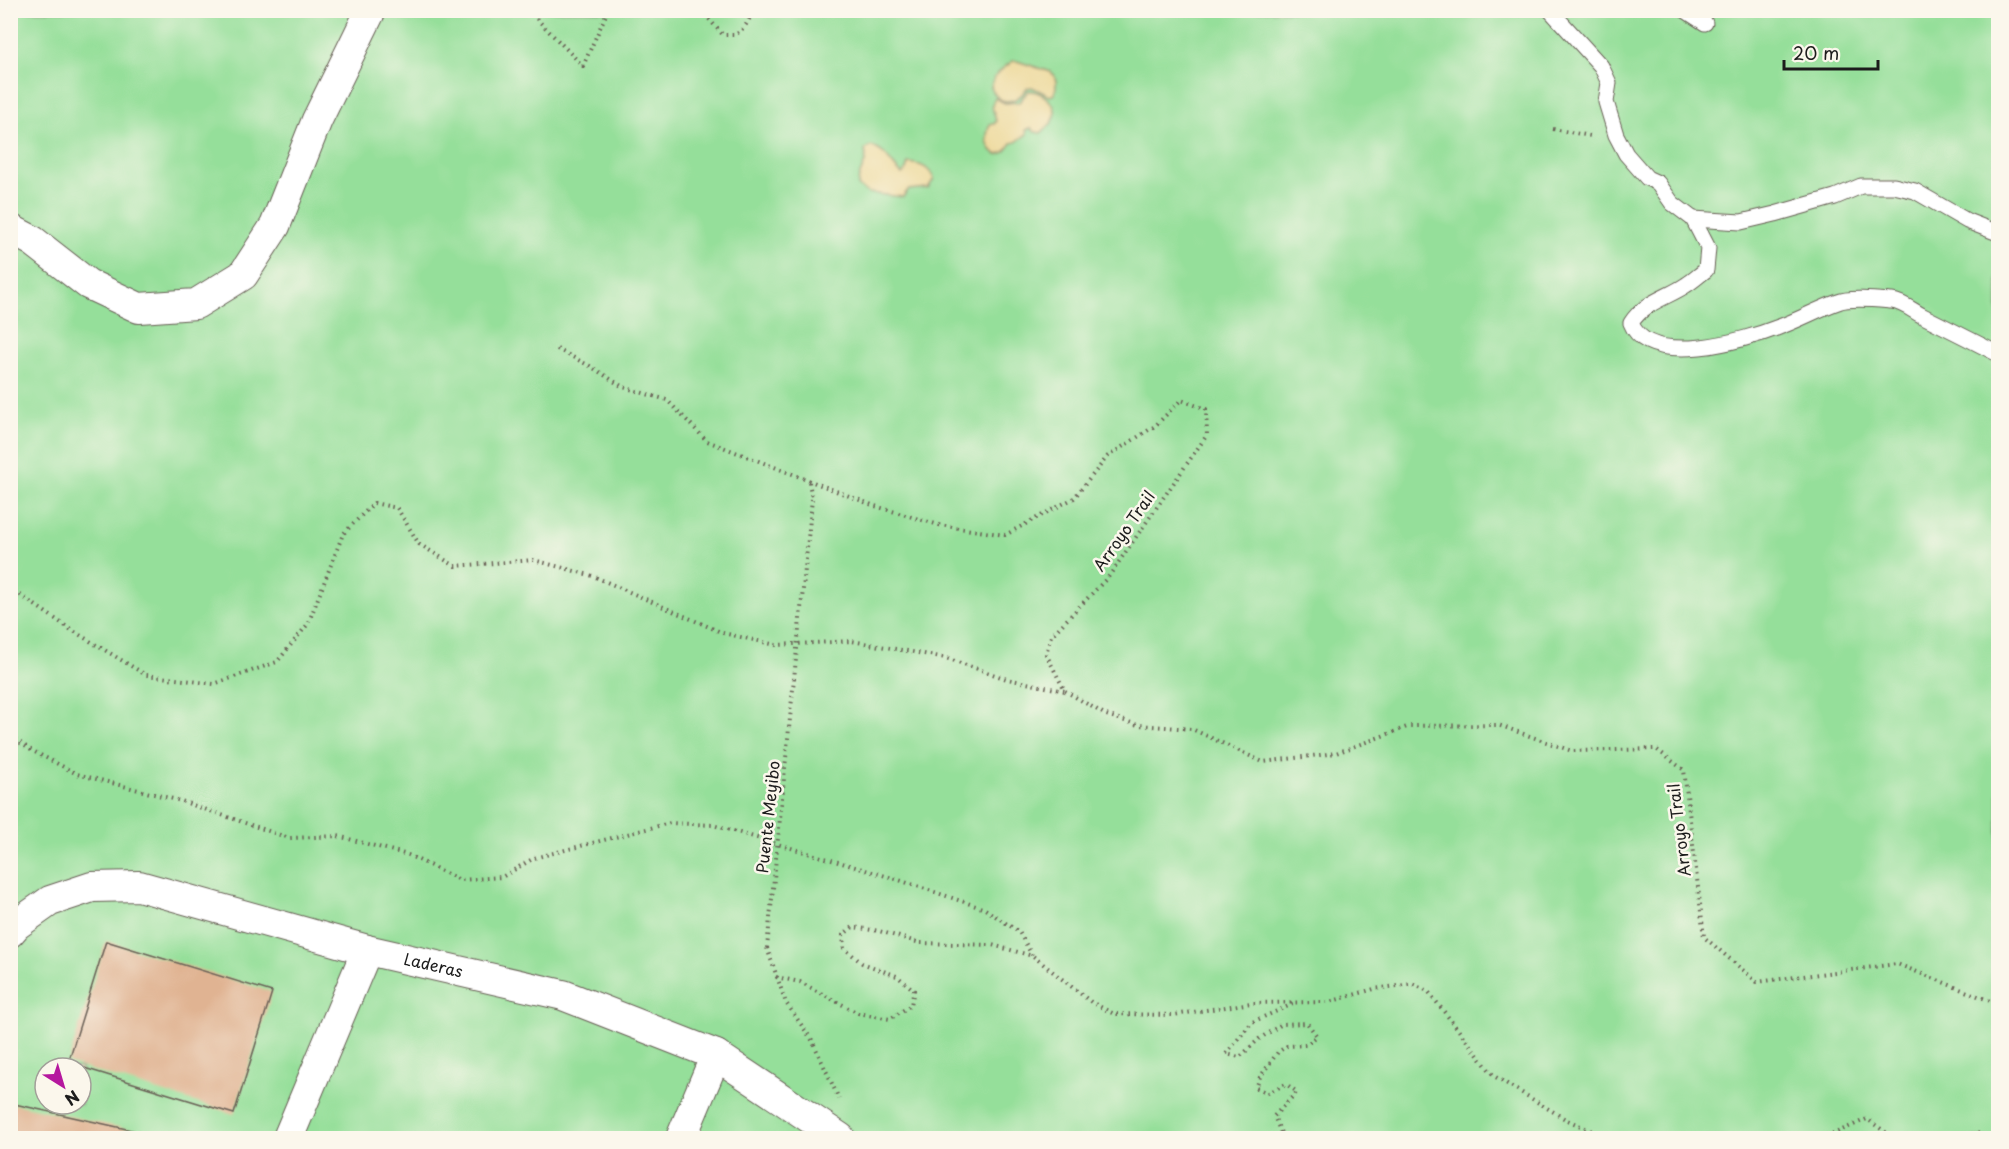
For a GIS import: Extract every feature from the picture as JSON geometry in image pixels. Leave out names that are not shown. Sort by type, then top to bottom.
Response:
[{"type":"street","points":[[10,229],[33,241],[88,284],[139,308],[196,304],[243,275],[275,226],[317,120],[371,10]]},
{"type":"street","name":"Laderas","points":[[10,932],[16,925],[50,901],[92,887],[139,886],[367,950],[563,995],[716,1055],[840,1138]]},
{"type":"street","points":[[288,1138],[367,950]]},
{"type":"street","points":[[681,1138],[716,1055]]},
{"type":"lane","points":[[1550,10],[1601,66],[1609,83],[1606,102],[1616,135],[1626,154],[1647,178],[1658,183],[1672,203],[1693,219],[1708,248],[1706,270],[1686,286],[1645,307],[1631,323],[1635,332],[1646,340],[1661,346],[1677,348],[1706,346],[1740,340],[1777,328],[1840,300],[1895,301],[1998,354]]},
{"type":"lane","points":[[1685,10],[1705,23]]},
{"type":"lane","points":[[1693,219],[1741,222],[1835,197],[1861,186],[1894,186],[1915,191],[1967,221],[1998,233]]},
{"type":"path","points":[[528,10],[583,66],[608,10]]},
{"type":"path","points":[[701,10],[723,35],[735,35],[744,29],[752,10]]},
{"type":"path","points":[[556,349],[590,366],[623,387],[667,400],[706,441],[808,481]]},
{"type":"path","name":"Arroyo Trail","points":[[808,481],[874,506],[939,525],[1005,535],[1074,498],[1108,456],[1155,426],[1181,400],[1206,409],[1208,435],[1109,576],[1051,636],[1046,654],[1065,691],[1106,715],[1138,725],[1192,729],[1263,762],[1336,753],[1410,726],[1498,725],[1572,751],[1656,749],[1684,770],[1704,937],[1757,982],[1897,964],[1998,1004]]},
{"type":"path","name":"Puente Meyibo","points":[[808,481],[812,499],[767,948],[786,1003],[812,1041],[840,1102]]},
{"type":"path","points":[[10,588],[70,629],[146,675],[214,684],[277,662],[308,624],[342,534],[374,503],[397,508],[419,544],[455,567],[534,560],[593,576],[723,633],[776,645],[852,641],[946,658],[1007,679],[1065,691]]},
{"type":"path","points":[[10,736],[31,750],[77,774],[181,801],[290,838],[338,836],[408,855],[460,880],[502,877],[534,858],[670,823],[713,825],[896,879],[985,909],[1018,932],[1032,956],[1091,1002],[1114,1014],[1174,1016],[1251,1003],[1329,1002],[1374,989],[1412,984],[1428,991],[1494,1076],[1567,1120],[1608,1138]]},
{"type":"path","points":[[777,977],[800,982],[858,1013],[890,1019],[911,1005],[914,990],[897,976],[862,963],[844,948],[843,934],[853,927],[879,931],[920,943],[992,945],[1032,956]]},
{"type":"path","points":[[1283,1138],[1274,1116],[1297,1092],[1286,1084],[1268,1093],[1256,1088],[1260,1077],[1278,1052],[1287,1046],[1306,1045],[1317,1036],[1307,1023],[1282,1024],[1240,1057],[1226,1054],[1252,1022],[1296,1002]]},
{"type":"path","points":[[1802,1138],[1833,1134],[1867,1119],[1894,1138]]},
{"type":"path","points":[[1948,1138],[1980,1133],[1987,1138]]},
{"type":"green space","points":[[10,11],[1998,11],[1998,1138],[11,1138]]},
{"type":"sand","points":[[1013,61],[1051,72],[1056,80],[1055,94],[1050,96],[1032,87],[1027,88],[1013,100],[999,98],[994,94],[991,87],[992,82],[999,72]]},
{"type":"sand","points":[[1028,91],[1044,95],[1052,103],[1054,119],[1041,133],[1031,128],[1026,130],[1027,134],[997,155],[987,141],[990,124],[996,122],[992,107],[993,101],[995,98],[1005,103],[1019,102]]},
{"type":"sand","points":[[871,146],[885,155],[902,174],[908,163],[913,163],[927,169],[934,179],[928,188],[908,190],[903,197],[868,193],[858,186],[858,181],[865,160],[865,150]]},
{"type":"building","points":[[106,941],[272,992],[234,1114],[93,1071],[93,1056],[70,1056]]},
{"type":"building","points":[[10,1103],[33,1108],[33,1116],[68,1116],[167,1138],[10,1138]]}]
